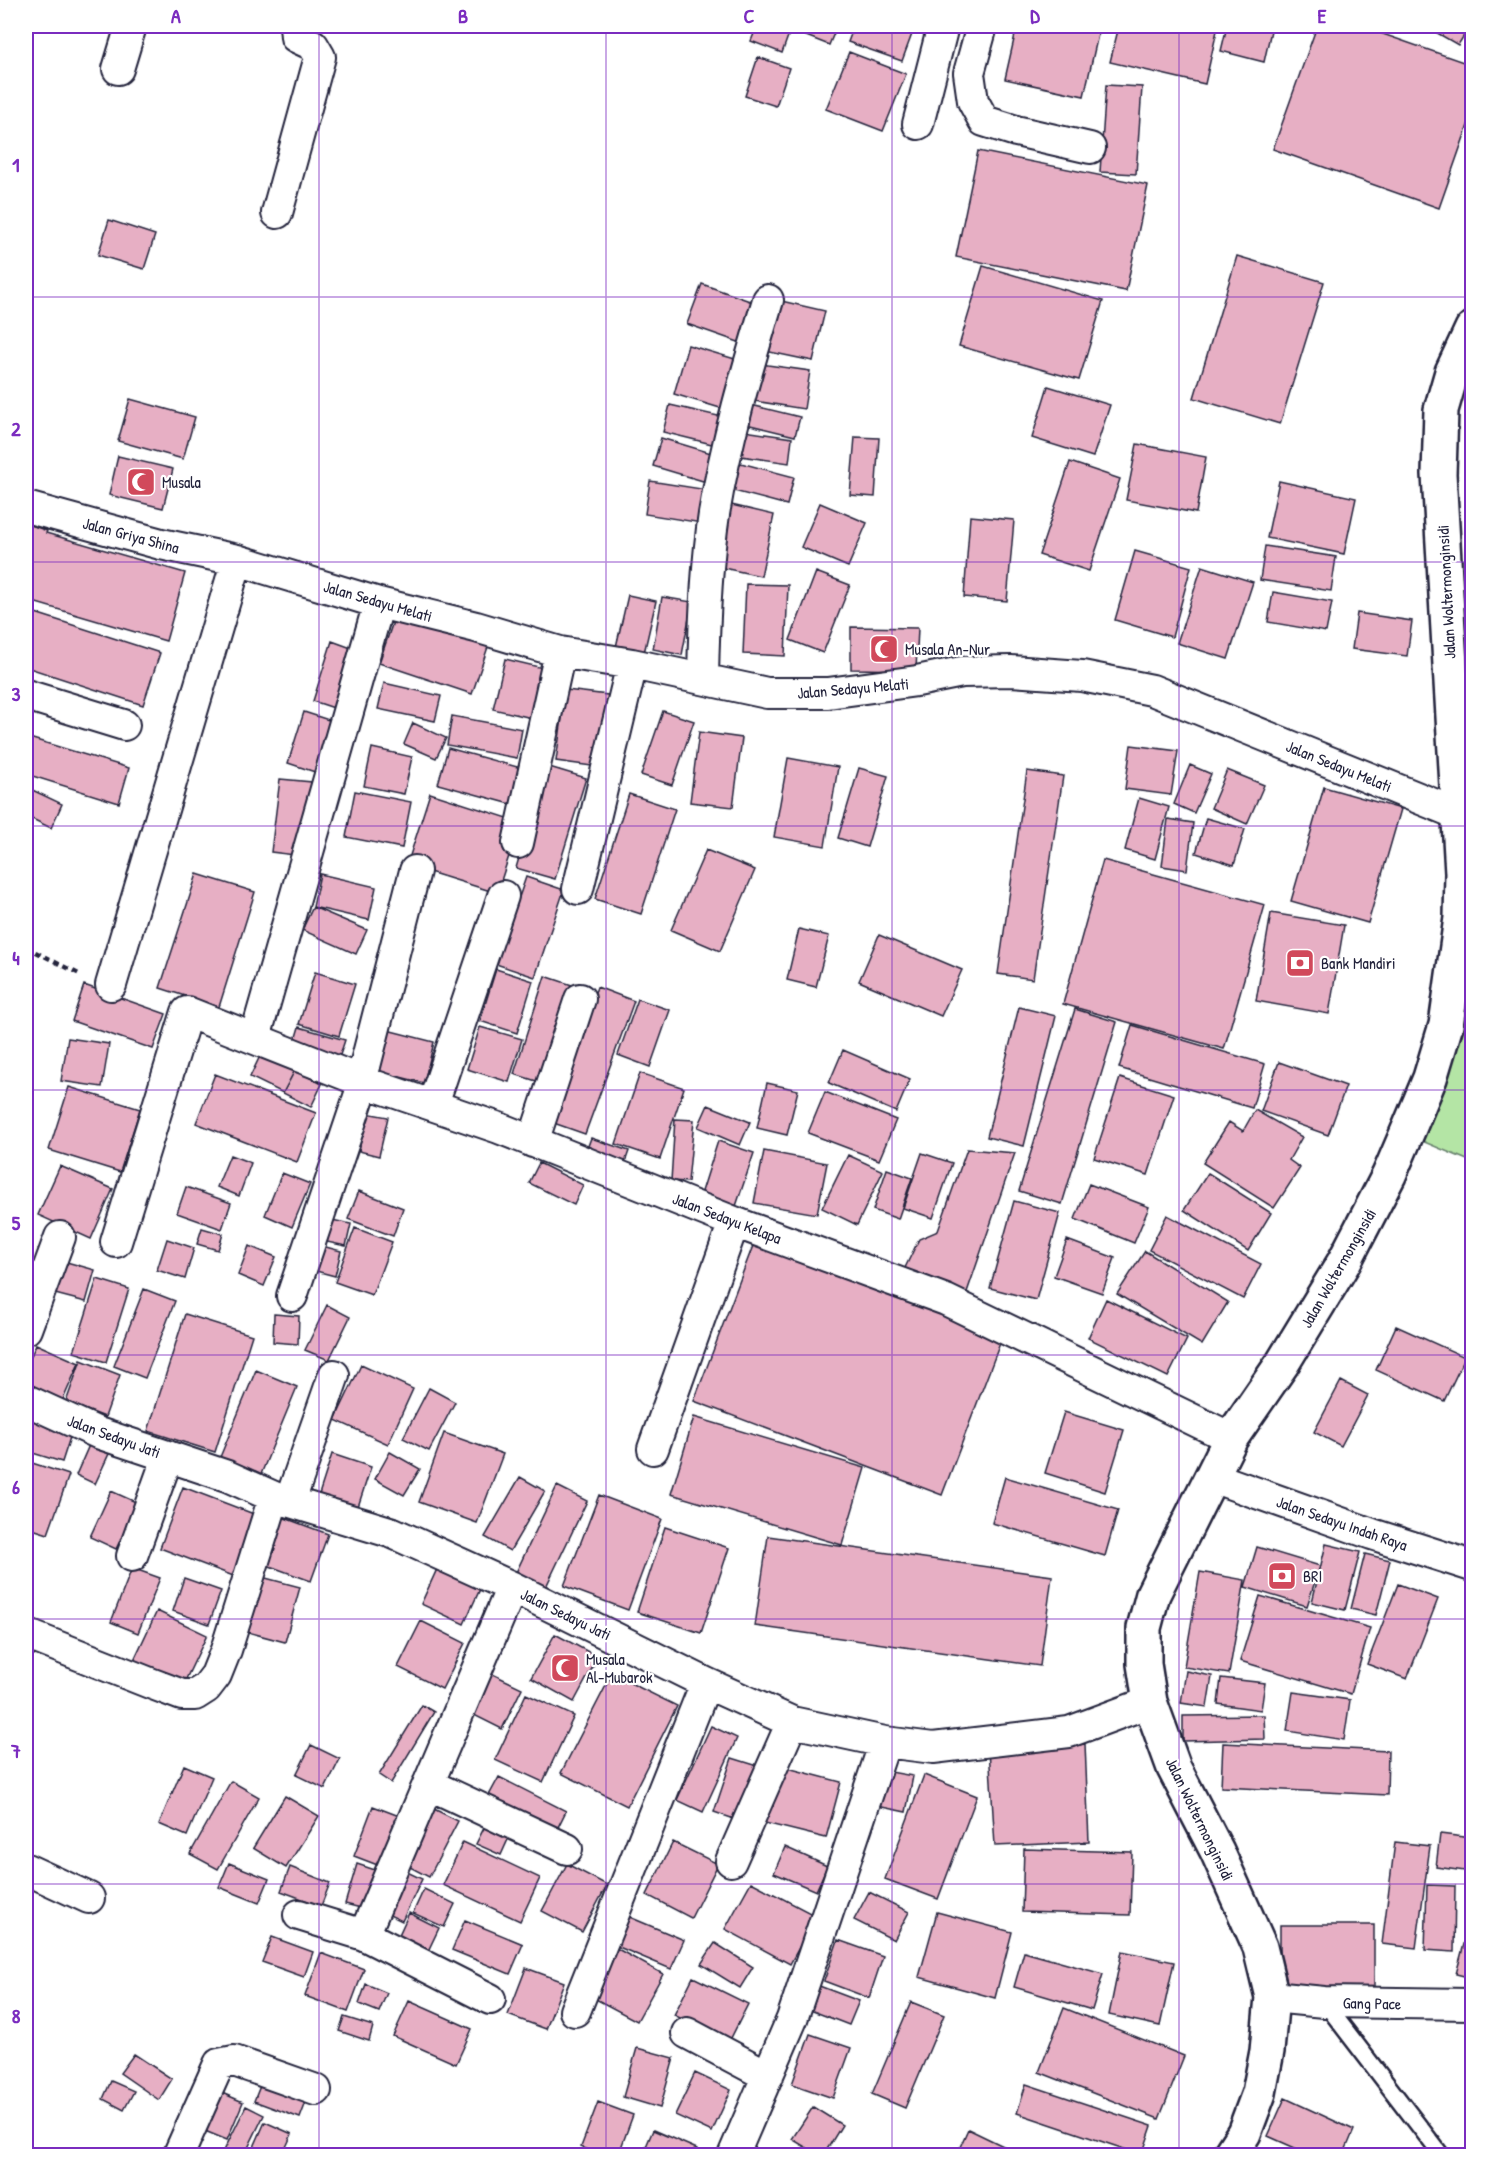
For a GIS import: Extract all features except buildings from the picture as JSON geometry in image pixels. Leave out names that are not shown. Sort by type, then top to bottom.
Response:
[{"type":"main road","name":"Jalan Woltermonginsidi","points":[[1229,2156],[1244,2133],[1259,2092],[1267,2051],[1272,1997],[1260,1947],[1216,1851],[1174,1768],[1150,1702],[1144,1664],[1144,1628],[1153,1594],[1232,1438],[1282,1364],[1344,1262],[1389,1175],[1418,1107],[1446,1025],[1467,873],[1458,814],[1439,474],[1441,410],[1452,372],[1473,329]]},
{"type":"street","points":[[118,69],[131,26]]},
{"type":"street","points":[[277,213],[320,57],[313,45],[296,37],[295,26]]},
{"type":"street","points":[[918,124],[943,26]]},
{"type":"street","points":[[982,26],[969,73],[972,101],[984,121],[1090,148]]},
{"type":"street","points":[[703,678],[705,600],[715,511],[739,398],[768,300]]},
{"type":"street","name":"Jalan Griya Shina","points":[[26,507],[161,544],[237,560]]},
{"type":"street","points":[[111,985],[237,560]]},
{"type":"street","name":"Jalan Sedayu Melati","points":[[237,560],[379,603],[476,627],[560,652],[703,678],[767,693],[828,693],[917,681],[962,672],[1011,671],[1082,676],[1152,690],[1458,814]]},
{"type":"street","points":[[255,1038],[264,1014],[379,603]]},
{"type":"street","points":[[518,843],[560,652]]},
{"type":"street","points":[[578,889],[632,664]]},
{"type":"street","points":[[26,695],[124,725]]},
{"type":"street","points":[[292,1296],[364,1082],[364,1070],[415,871]]},
{"type":"street","points":[[433,1104],[503,896]]},
{"type":"street","points":[[533,1142],[580,999]]},
{"type":"street","name":"Jalan Sedayu Kelapa","points":[[116,1242],[187,1012],[364,1082],[433,1104],[734,1222],[946,1300],[1232,1438]]},
{"type":"street","points":[[653,1449],[734,1222]]},
{"type":"street","points":[[26,1329],[60,1237]]},
{"type":"street","points":[[26,1634],[182,1695],[195,1695],[206,1688],[216,1675],[223,1658],[282,1499],[334,1375]]},
{"type":"street","name":"Jalan Sedayu Jati","points":[[26,1400],[98,1433],[227,1476],[282,1499],[393,1533],[512,1587],[706,1683],[792,1722],[885,1742],[933,1748],[1069,1732],[1150,1702]]},
{"type":"street","points":[[132,1556],[168,1456]]},
{"type":"street","name":"Jalan Sedayu Indah Raya","points":[[1212,1477],[1372,1534],[1473,1566]]},
{"type":"street","points":[[364,1935],[512,1587]]},
{"type":"street","points":[[574,2011],[706,1683]]},
{"type":"street","points":[[731,1861],[792,1722]]},
{"type":"street","points":[[733,2156],[807,1978],[885,1742]]},
{"type":"street","points":[[428,1784],[567,1850]]},
{"type":"street","points":[[26,1869],[89,1898]]},
{"type":"street","points":[[299,1915],[364,1935],[490,1999]]},
{"type":"street","name":"Gang Pace","points":[[1272,1997],[1324,2002],[1473,2004]]},
{"type":"street","points":[[687,2033],[768,2076]]},
{"type":"street","points":[[178,2156],[219,2064],[234,2061],[316,2090]]},
{"type":"lane","points":[[1324,2002],[1442,2156]]},
{"type":"green space","points":[[1463,1009],[1472,1012],[1472,1162],[1415,1138]]},
{"type":"place","name":"Musala","points":[[141,482]]},
{"type":"place","name":"Musala An-Nur","points":[[884,649]]},
{"type":"place","name":"Bank Mandiri","points":[[1300,963]]},
{"type":"place","name":"BRI","points":[[1282,1576]]},
{"type":"place","name":"Musala Al-Mubarok","points":[[565,1668]]}]
